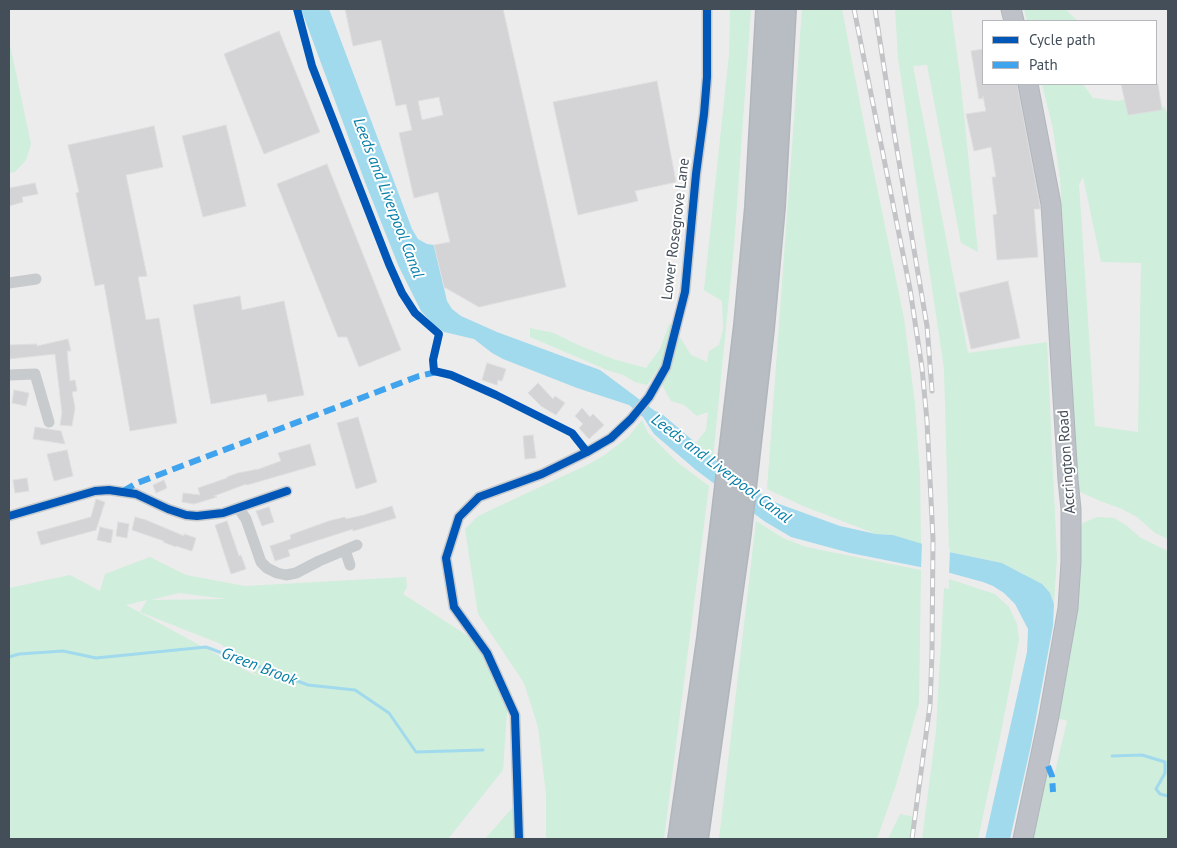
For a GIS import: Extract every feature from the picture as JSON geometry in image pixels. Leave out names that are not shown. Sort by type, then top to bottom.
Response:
[{"type":"highway","points":[[741,444],[745,325],[756,207],[767,9]]},
{"type":"highway","points":[[697,839],[741,444],[774,207],[785,9]]},
{"type":"highway","name":"Accrington Road","points":[[1023,839],[1049,716],[1068,608],[1071,544],[1071,509],[1051,204],[1028,85]]},
{"type":"highway","points":[[679,839],[708,638],[731,528]]},
{"type":"street","name":"Lower Rosegrove Lane","points":[[519,839],[515,715],[487,653],[454,607],[446,558],[459,517],[479,497],[542,474],[611,438],[631,420],[648,397],[666,367],[685,292],[696,174],[704,114],[707,9]]},
{"type":"street","points":[[9,284],[36,279]]},
{"type":"street","points":[[9,375],[35,374],[49,422]]},
{"type":"street","points":[[9,516],[95,491],[109,490],[136,494],[168,509],[186,515],[197,516],[239,509],[251,502],[287,491]]},
{"type":"street","points":[[239,509],[246,519],[261,562],[266,568],[277,573],[286,575],[296,573],[357,545]]},
{"type":"street","points":[[345,550],[350,565]]},
{"type":"green space","points":[[730,9],[751,9],[734,247],[713,458],[696,443],[706,430],[708,412],[697,416],[684,405],[671,401],[662,385],[680,337],[691,355],[707,362],[709,351],[719,345],[723,329],[722,301],[704,290],[729,54]]},
{"type":"green space","points":[[802,9],[842,9],[904,318],[915,404],[920,474],[921,544],[893,535],[876,534],[803,506],[767,489]]},
{"type":"green space","points":[[895,9],[951,9],[960,76],[978,252],[961,243],[927,65],[913,66],[968,353],[1047,342],[1057,558],[1054,604],[1050,593],[1022,573],[1002,563],[949,552],[944,369],[898,58]]},
{"type":"green space","points":[[1024,9],[1065,9],[1077,20],[1027,20]]},
{"type":"green space","points":[[9,40],[31,144],[26,160],[15,172],[9,173]]},
{"type":"green space","points":[[1042,85],[1084,85],[1093,98],[1118,101],[1129,98],[1133,109],[1165,107],[1168,116],[1168,539],[1155,533],[1137,517],[1122,509],[1078,491],[1074,476],[1072,369],[1060,179],[1053,129]],"holes":[[[1083,177],[1101,262],[1141,263],[1138,432],[1095,426],[1079,184]]]},
{"type":"green space","points":[[669,324],[673,326],[661,365],[647,385],[635,382],[623,375],[530,337],[530,328],[554,333],[613,359],[646,368],[660,349]]},
{"type":"green space","points":[[642,420],[648,433],[677,462],[709,486],[664,839],[546,839],[546,794],[538,727],[524,683],[478,614],[465,529],[478,516],[589,464],[606,454],[628,437]]},
{"type":"green space","points":[[1097,517],[1114,518],[1141,538],[1168,551],[1168,839],[1028,839],[1043,773],[1054,776],[1067,721],[1054,717],[1075,530],[1083,523]]},
{"type":"green space","points":[[756,521],[783,538],[806,547],[921,570],[919,703],[896,785],[877,839],[719,839]]},
{"type":"green space","points":[[150,557],[186,575],[245,586],[406,577],[407,587],[403,594],[482,645],[508,698],[503,770],[448,839],[9,839],[9,588],[70,575],[100,591],[105,574]],"holes":[[[179,593],[227,599],[151,600]],[[147,600],[140,612],[221,644],[258,677],[126,605]]]},
{"type":"green space","points":[[949,579],[995,594],[1009,607],[1017,624],[1019,640],[978,839],[922,839],[936,731],[944,588],[949,589]]},
{"type":"green space","points":[[513,807],[514,839],[485,839]]},
{"type":"green space","points":[[900,814],[914,817],[910,839],[888,839]]},
{"type":"water","name":"Leeds and Liverpool Canal","points":[[301,9],[329,9],[412,229],[418,239],[427,244],[434,245],[447,301],[452,309],[461,316],[497,332],[600,370],[655,411],[661,413],[713,458],[771,501],[840,526],[876,534],[893,535],[949,552],[1002,563],[1042,584],[1050,593],[1054,604],[1053,626],[1031,745],[1010,839],[985,839],[1027,652],[1028,629],[1015,604],[1004,593],[983,582],[950,573],[850,553],[791,537],[764,521],[696,470],[654,434],[643,417],[629,405],[577,388],[503,359],[474,339],[444,332],[433,324],[421,311],[399,267],[365,182]]},
{"type":"pier","points":[[922,542],[950,549],[949,576],[921,570]]},
{"type":"building","points":[[345,9],[503,9],[566,287],[479,307],[444,287],[434,245],[450,242],[438,192],[414,198],[399,133],[412,130],[406,104],[396,106],[381,40],[353,46]],"holes":[[[439,97],[443,115],[422,120],[418,101]]]},
{"type":"building","points":[[279,31],[320,132],[264,154],[224,54]]},
{"type":"building","points":[[982,49],[982,85],[1017,85],[1040,205],[1040,209],[1034,209],[1038,257],[997,260],[993,215],[997,214],[992,177],[996,177],[991,147],[974,151],[966,114],[986,111],[983,96],[983,98],[979,99],[971,51]]},
{"type":"building","points":[[657,81],[676,182],[635,191],[638,201],[578,215],[553,102]]},
{"type":"building","points":[[1158,84],[1162,110],[1128,115],[1121,85]]},
{"type":"building","points":[[226,125],[246,206],[203,217],[182,136]]},
{"type":"building","points":[[154,126],[163,167],[126,175],[147,276],[138,277],[146,320],[159,318],[177,423],[130,431],[104,284],[95,286],[76,193],[79,192],[68,145]]},
{"type":"building","points":[[327,164],[401,350],[359,367],[347,337],[338,337],[277,184]]},
{"type":"building","points":[[35,183],[38,194],[22,197],[23,202],[9,206],[9,188]]},
{"type":"building","points":[[1008,281],[1020,338],[971,349],[959,293]]},
{"type":"building","points":[[240,296],[242,310],[284,301],[304,395],[268,402],[266,394],[211,404],[193,305]]},
{"type":"building","points":[[68,339],[71,351],[67,351],[70,381],[75,380],[77,391],[72,392],[75,408],[72,426],[60,425],[62,413],[55,354],[9,359],[9,345],[37,344],[37,346]]},
{"type":"building","points":[[487,363],[506,369],[502,381],[498,380],[497,385],[482,380]]},
{"type":"building","points":[[538,383],[553,399],[555,396],[565,403],[556,415],[541,406],[528,393]]},
{"type":"building","points":[[14,390],[29,393],[26,406],[12,403]]},
{"type":"building","points":[[582,408],[590,417],[593,414],[604,425],[589,439],[579,428],[583,424],[575,416]]},
{"type":"building","points":[[358,417],[377,482],[356,489],[337,423]]},
{"type":"building","points":[[35,427],[61,431],[65,444],[33,439]]},
{"type":"building","points":[[533,435],[536,458],[525,459],[523,436]]},
{"type":"building","points":[[310,444],[316,465],[246,484],[214,496],[217,497],[194,504],[182,502],[183,493],[200,495],[198,488],[238,473],[259,469],[281,461],[278,453]]},
{"type":"building","points":[[67,450],[73,476],[54,481],[47,454]]},
{"type":"building","points":[[27,478],[29,491],[15,493],[13,480]]},
{"type":"building","points":[[164,480],[167,488],[156,493],[153,485]]},
{"type":"building","points":[[96,499],[105,502],[96,530],[41,545],[37,532],[91,517]]},
{"type":"building","points":[[392,506],[396,518],[353,531],[353,529],[288,550],[290,556],[275,561],[270,546],[291,539],[290,535],[329,521],[364,515]]},
{"type":"building","points":[[269,507],[274,522],[262,526],[256,511]]},
{"type":"building","points":[[135,517],[184,536],[184,534],[196,538],[192,551],[176,547],[132,530]]},
{"type":"building","points":[[227,521],[239,556],[241,555],[246,569],[231,574],[215,525]]},
{"type":"building","points":[[118,522],[129,524],[127,538],[116,536]]},
{"type":"building","points":[[100,527],[113,530],[111,543],[97,540]]},
{"type":"waterway","name":"Green Brook","points":[[9,657],[19,654],[63,651],[96,658],[206,647],[308,685],[355,690],[389,713],[416,752],[483,750]]},
{"type":"waterway","name":"Green Brook","points":[[1112,756],[1142,755],[1165,762],[1165,773],[1156,789],[1160,794],[1168,796]]},
{"type":"railway","points":[[854,9],[910,289],[922,368],[927,421],[933,539],[932,653],[930,705],[912,839]]},
{"type":"railway","points":[[875,9],[927,326],[932,391]]},
{"type":"marked path","points":[[123,491],[137,483],[419,376],[437,372]]},
{"type":"marked path","points":[[1048,766],[1052,776],[1053,792]]},
{"type":"cycle path","points":[[297,9],[312,66],[389,264],[402,293],[415,313],[439,334],[433,360],[434,371],[451,375],[496,395],[572,433],[587,452]]},
{"type":"cycle path","points":[[519,839],[515,715],[487,653],[454,607],[446,558],[459,517],[479,497],[542,474],[611,438],[631,419],[649,397],[666,367],[685,292],[707,77],[707,9]]},
{"type":"cycle path","points":[[9,516],[95,491],[109,490],[136,494],[168,509],[186,515],[197,516],[223,513],[287,491]]}]
